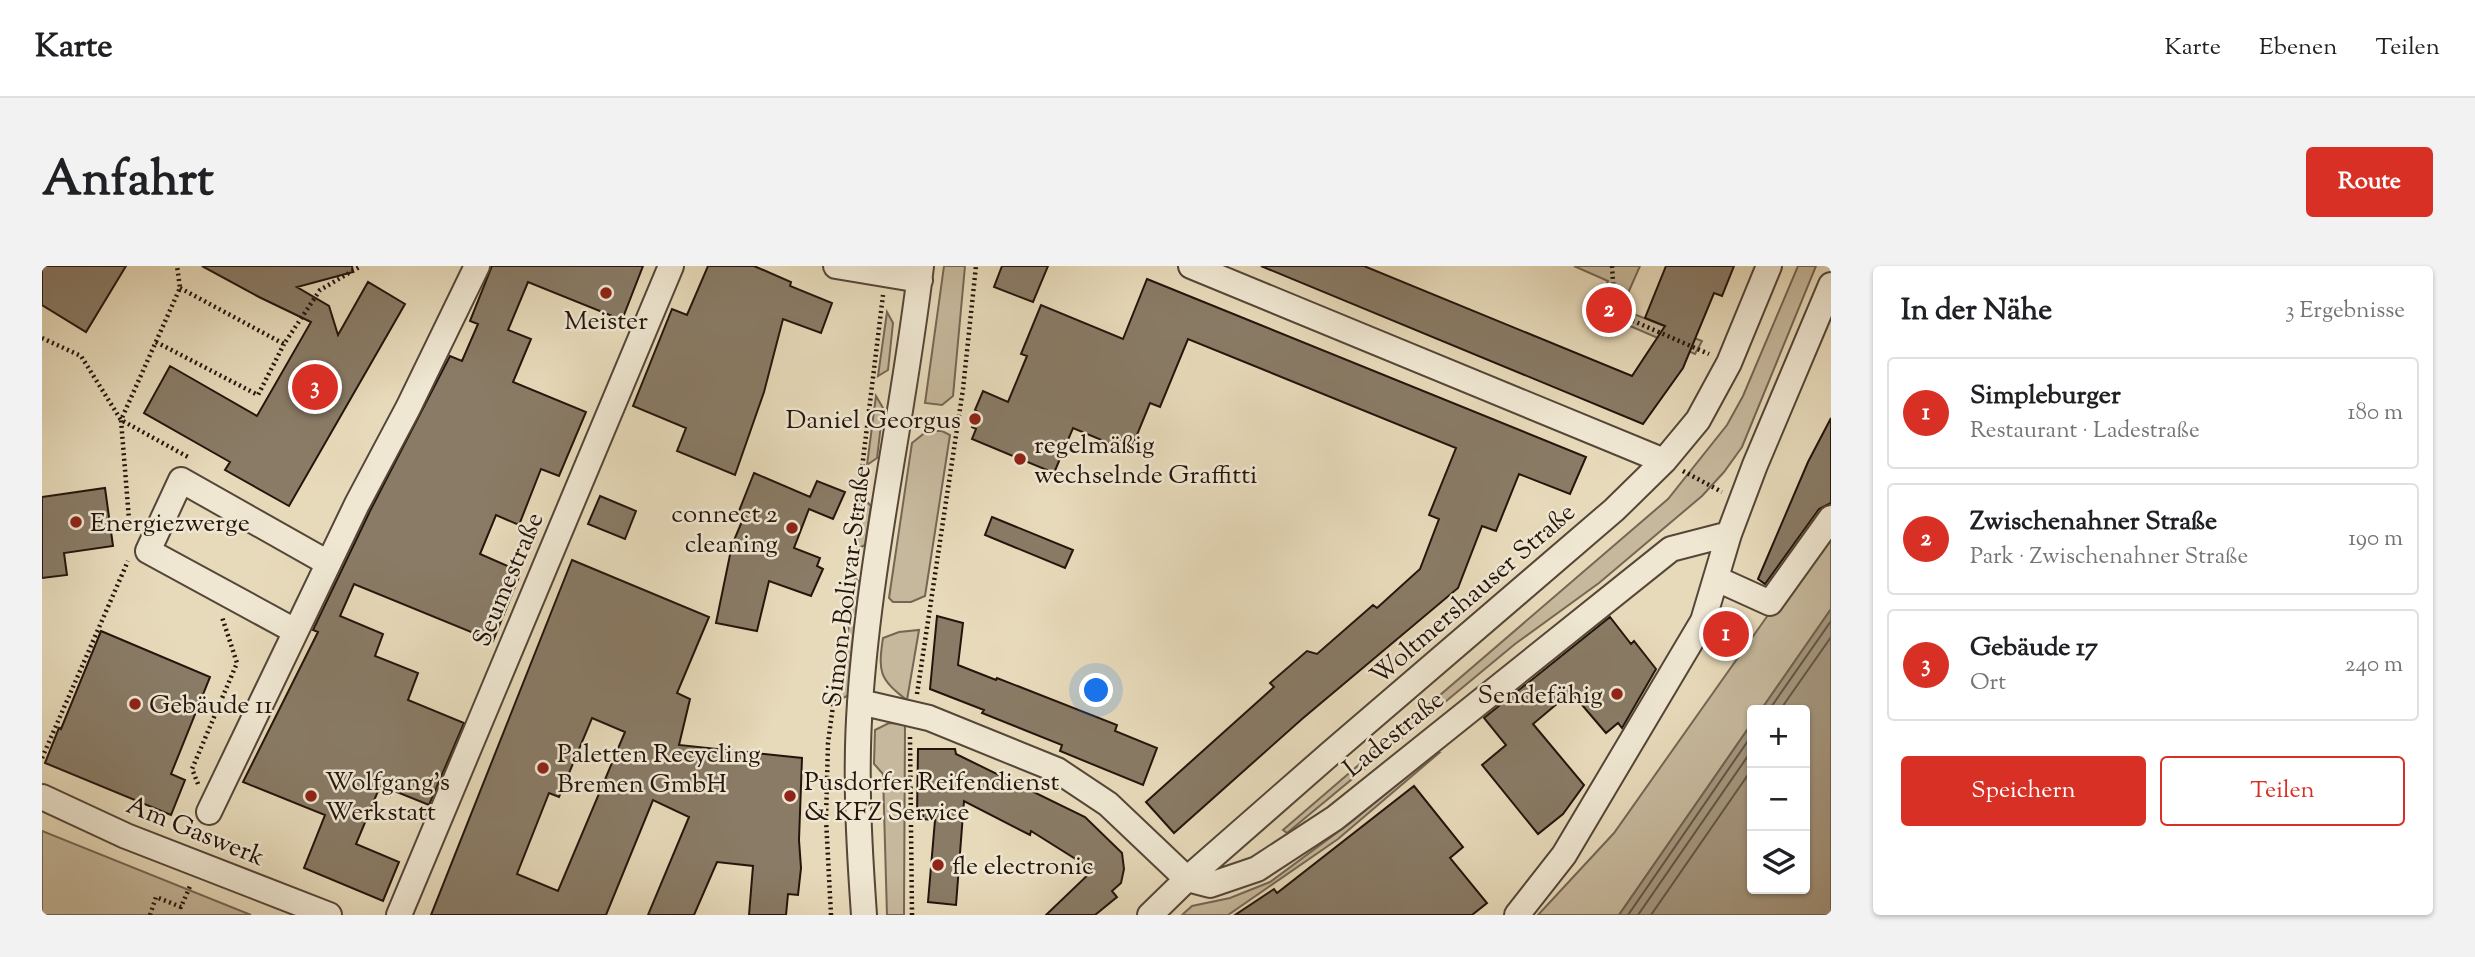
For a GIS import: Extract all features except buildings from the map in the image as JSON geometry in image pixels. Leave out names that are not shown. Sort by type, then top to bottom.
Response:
[{"type":"street","points":[[209,812],[328,563],[477,266]]},
{"type":"street","name":"Seumestraße","points":[[399,915],[671,266]]},
{"type":"street","points":[[836,266],[920,273]]},
{"type":"street","points":[[1191,266],[1664,461]]},
{"type":"street","name":"Woltmershauser Straße","points":[[1150,915],[1187,879],[1614,510],[1664,461],[1698,420],[1729,363],[1769,266]]},
{"type":"street","name":"Simon-Bolivar-Straße","points":[[864,915],[856,802],[860,702],[880,528],[920,273]]},
{"type":"street","points":[[1517,915],[1564,855],[1703,621],[1755,465],[1831,285]]},
{"type":"street","points":[[296,631],[148,551],[181,480],[328,563]]},
{"type":"street","points":[[1717,579],[1770,603],[1831,518]]},
{"type":"street","name":"Ladestraße","points":[[1187,879],[1210,886],[1257,869],[1335,818],[1671,549],[1730,534]]},
{"type":"street","points":[[860,702],[914,713],[1057,770],[1108,804],[1187,879]]},
{"type":"street","name":"Am Gaswerk","points":[[42,797],[126,836],[329,915]]},
{"type":"path","points":[[121,420],[180,288],[177,266]]},
{"type":"path","points":[[156,342],[258,395],[284,344],[320,290],[361,266]]},
{"type":"path","points":[[912,915],[910,736],[963,389],[975,266]]},
{"type":"path","points":[[1612,266],[1615,313],[1729,363]]},
{"type":"path","points":[[180,288],[284,344]]},
{"type":"path","points":[[42,338],[81,356],[121,420],[131,540]]},
{"type":"path","points":[[1694,477],[1713,487]]},
{"type":"path","points":[[42,758],[132,553]]},
{"type":"path","points":[[128,561],[139,567]]},
{"type":"path","points":[[209,812],[192,769],[237,663],[219,606]]},
{"type":"path","points":[[150,915],[156,897],[181,907],[197,863]]},
{"type":"shaded area","points":[[944,266],[965,266],[953,396],[942,405],[925,403]]},
{"type":"shaded area","points":[[1574,266],[1640,266],[1621,309],[1702,341],[1695,354],[1595,311],[1608,281]]},
{"type":"shaded area","points":[[1798,266],[1816,266],[1742,447],[1724,472],[1702,496],[1599,583],[1515,644],[1287,833],[1283,830],[1668,499],[1727,425],[1743,396]]},
{"type":"shaded area","points":[[887,312],[893,323],[888,370],[878,376]]},
{"type":"shaded area","points":[[876,396],[883,408],[877,458],[867,465]]},
{"type":"shaded area","points":[[927,431],[942,431],[950,435],[925,596],[911,602],[893,602],[889,598],[912,443]]},
{"type":"shaded area","points":[[863,497],[871,506],[865,545],[857,549]]},
{"type":"shaded area","points":[[1831,534],[1831,609],[1764,705],[1747,705],[1747,730],[1619,915],[1538,915],[1614,833],[1773,608]]},
{"type":"shaded area","points":[[855,578],[861,584],[849,695],[839,700]]},
{"type":"shaded area","points":[[919,630],[907,700],[891,687],[883,674],[883,638],[899,632]]},
{"type":"shaded area","points":[[889,723],[905,724],[904,915],[887,915],[883,774],[874,764],[875,730]]},
{"type":"shaded area","points":[[1435,753],[1439,753],[1338,839],[1228,915],[1182,915],[1192,906],[1230,898],[1270,882],[1350,823]]},
{"type":"shaded area","points":[[42,831],[251,915],[42,915]]},
{"type":"water","points":[[1831,609],[1831,915],[1619,915],[1747,730],[1747,894],[1810,894],[1810,705],[1764,705]]},
{"type":"place","name":"Meister","points":[[606,293]]},
{"type":"place","name":"Zwischenahner Straße","points":[[1609,310]]},
{"type":"place","name":"Gebäude 17","points":[[315,387]]},
{"type":"place","name":"Daniel Georgus","points":[[975,419]]},
{"type":"place","name":"regelmäßig wechselnde Graffitti","points":[[1020,459]]},
{"type":"place","name":"Energiezwerge","points":[[76,522]]},
{"type":"place","name":"connect 2 cleaning","points":[[792,528]]},
{"type":"place","name":"Simpleburger","points":[[1726,634]]},
{"type":"place","name":"Sendefähig","points":[[1617,694]]},
{"type":"place","name":"Gebäude 11","points":[[135,704]]},
{"type":"place","name":"Paletten Recycling Bremen GmbH","points":[[543,768]]},
{"type":"place","name":"Wolfgang's Werkstatt","points":[[311,796]]},
{"type":"place","name":"Pusdorfer Reifendienst & KFZ Service","points":[[790,796]]},
{"type":"place","name":"fle electronic","points":[[938,865]]}]
